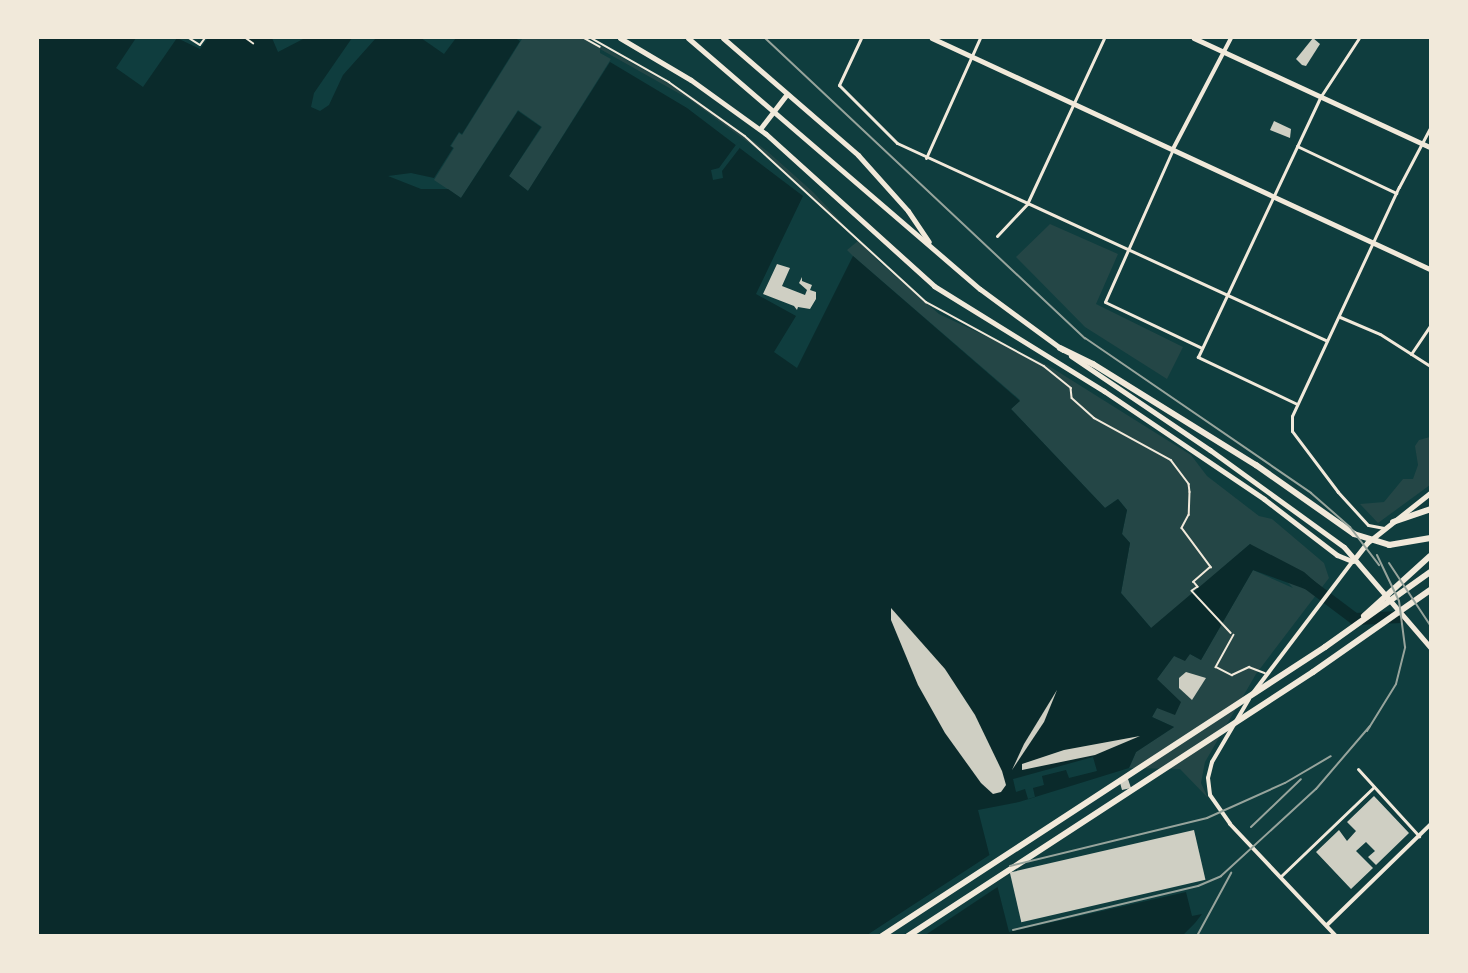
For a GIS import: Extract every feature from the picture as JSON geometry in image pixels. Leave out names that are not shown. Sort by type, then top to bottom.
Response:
[{"type":"highway","points":[[620,38],[702,87],[760,129],[924,279],[1104,391],[1264,498],[1337,555],[1353,561]]},
{"type":"highway","points":[[688,38],[933,248],[1060,348],[1280,499],[1344,547],[1353,561],[1431,647]]},
{"type":"highway","points":[[723,38],[872,170],[908,211],[933,248]]},
{"type":"highway","points":[[760,129],[787,94]]},
{"type":"highway","points":[[1060,348],[1093,364],[1235,453],[1360,537],[1389,545],[1428,538]]},
{"type":"highway","points":[[1394,522],[1431,509]]},
{"type":"highway","points":[[1346,633],[1431,556]]},
{"type":"highway","points":[[882,936],[1346,633],[1431,572]]},
{"type":"highway","points":[[908,936],[1313,672],[1431,590]]},
{"type":"main road","points":[[932,38],[1431,269]]},
{"type":"main road","points":[[1194,38],[1431,147]]},
{"type":"main road","points":[[1353,561],[1372,539],[1431,493]]},
{"type":"street","points":[[861,38],[839,85],[897,143],[1328,341]]},
{"type":"street","points":[[926,158],[980,38]]},
{"type":"street","points":[[997,236],[1027,204],[1104,38]]},
{"type":"street","points":[[1202,348],[1105,301],[1173,149],[1222,50],[1231,38]]},
{"type":"street","points":[[1297,404],[1198,357],[1321,96],[1359,38]]},
{"type":"street","points":[[1386,528],[1371,526],[1360,517],[1292,431],[1297,404],[1340,317],[1396,193],[1431,128]]},
{"type":"street","points":[[1297,146],[1396,193]]},
{"type":"street","points":[[1340,317],[1380,334],[1431,366]]},
{"type":"street","points":[[1411,354],[1431,326]]},
{"type":"street","points":[[1336,936],[1221,813],[1208,782],[1214,757],[1265,673],[1353,561]]},
{"type":"street","points":[[1358,769],[1419,836]]},
{"type":"street","points":[[1280,878],[1374,787]]},
{"type":"street","points":[[1327,926],[1431,825]]},
{"type":"lane","points":[[1234,635],[1216,667],[1232,675],[1249,667],[1265,673]]},
{"type":"path","points":[[189,38],[200,45],[205,38]]},
{"type":"path","points":[[248,38],[253,43]]},
{"type":"path","points":[[575,38],[582,38],[600,47]]},
{"type":"path","points":[[591,38],[669,82],[745,136],[931,306],[1044,366],[1071,388],[1072,398],[1094,418],[1163,453],[1189,484],[1191,502],[1182,528],[1210,567],[1194,582],[1198,586],[1192,591],[1222,627],[1234,635]]},
{"type":"shaded area","points":[[38,38],[136,38],[116,68],[143,87],[177,38],[200,49],[208,38],[272,38],[278,52],[305,38],[352,38],[314,93],[311,107],[320,111],[329,105],[343,75],[376,38],[421,38],[444,54],[456,38],[515,38],[520,41],[462,134],[459,132],[450,146],[453,148],[434,178],[411,173],[388,176],[421,189],[448,189],[461,198],[518,111],[541,127],[509,176],[528,191],[610,62],[687,108],[803,196],[756,294],[796,316],[774,352],[797,368],[853,256],[1020,401],[1011,409],[1105,508],[1118,499],[1127,510],[1122,534],[1130,543],[1121,593],[1151,628],[1250,544],[1304,572],[1321,587],[1316,593],[1253,570],[1201,660],[1190,654],[1185,661],[1174,656],[1157,679],[1181,702],[1175,715],[1157,708],[1152,717],[1174,727],[1136,752],[1129,768],[1019,802],[978,810],[1009,932],[1186,892],[1192,916],[1202,914],[1182,936],[38,935]]},
{"type":"shaded area","points":[[587,38],[691,96],[767,151],[813,192],[877,260],[939,314],[1049,366],[1191,455],[1207,476],[1259,516],[1272,519],[1324,563],[1329,578],[1256,674],[1205,762],[1201,783],[1208,798],[1180,769],[1129,768],[1136,752],[1174,727],[1152,717],[1157,708],[1157,679],[1174,656],[1190,654],[1201,660],[1253,570],[1293,588],[1250,544],[1152,629],[1121,593],[1130,543],[1122,534],[1127,510],[1118,499],[1105,508],[1011,409],[1020,400],[853,256],[847,250],[858,241],[764,154],[689,99],[600,49],[600,53],[611,59],[528,191],[509,176],[542,127],[518,110],[461,198],[434,180],[454,148],[451,146],[459,133],[462,135],[522,39]]},
{"type":"shaded area","points":[[1050,224],[1118,254],[1096,304],[1183,347],[1167,379],[1085,327],[1016,257]]},
{"type":"shaded area","points":[[1430,437],[1430,485],[1378,523],[1360,504],[1384,502],[1403,479],[1413,479],[1418,465],[1415,446],[1419,440]]},
{"type":"pier","points":[[738,142],[742,145],[722,171],[723,178],[713,180],[711,170],[719,168]]},
{"type":"pier","points":[[1093,757],[1097,771],[1069,778],[1066,770],[1042,776],[1044,785],[1033,788],[1035,797],[1028,799],[1025,789],[1016,792],[1013,779]]},
{"type":"pier","points":[[991,854],[999,886],[924,936],[867,935]]},
{"type":"building","points":[[1313,38],[1320,44],[1306,66],[1302,65],[1296,59]]},
{"type":"building","points":[[1274,121],[1291,129],[1290,138],[1270,130]]},
{"type":"building","points":[[777,264],[790,268],[782,286],[805,295],[807,290],[799,283],[802,277],[802,281],[812,285],[810,290],[816,292],[816,299],[810,309],[798,307],[797,310],[794,306],[763,294]]},
{"type":"building","points":[[891,608],[945,669],[975,715],[1002,771],[1006,785],[1001,792],[993,794],[981,783],[945,733],[918,685],[891,620]]},
{"type":"building","points":[[1186,672],[1206,678],[1192,700],[1179,688],[1179,678]]},
{"type":"building","points":[[1057,690],[1044,722],[1012,770],[1024,744]]},
{"type":"building","points":[[1140,736],[1095,755],[1022,770],[1022,764],[1064,750]]},
{"type":"building","points":[[1127,776],[1131,788],[1122,790],[1119,779]]},
{"type":"building","points":[[1374,796],[1409,833],[1376,865],[1368,857],[1375,851],[1366,842],[1356,851],[1373,868],[1351,889],[1316,852],[1339,830],[1347,841],[1356,831],[1347,822]]},
{"type":"building","points":[[1194,830],[1205,880],[1021,922],[1010,873]]},
{"type":"waterway","points":[[1307,583],[1355,619],[1401,617]]},
{"type":"railway","points":[[765,38],[1085,338],[1311,493],[1350,527],[1379,565]]},
{"type":"railway","points":[[1367,731],[1396,684],[1405,647],[1399,601],[1377,555]]},
{"type":"railway","points":[[1389,563],[1430,625]]},
{"type":"railway","points":[[1013,930],[1198,886],[1221,876],[1316,789],[1370,726]]},
{"type":"railway","points":[[1010,866],[1207,818],[1285,783],[1331,756]]},
{"type":"railway","points":[[1251,827],[1301,779]]},
{"type":"railway","points":[[1197,936],[1231,873]]}]
